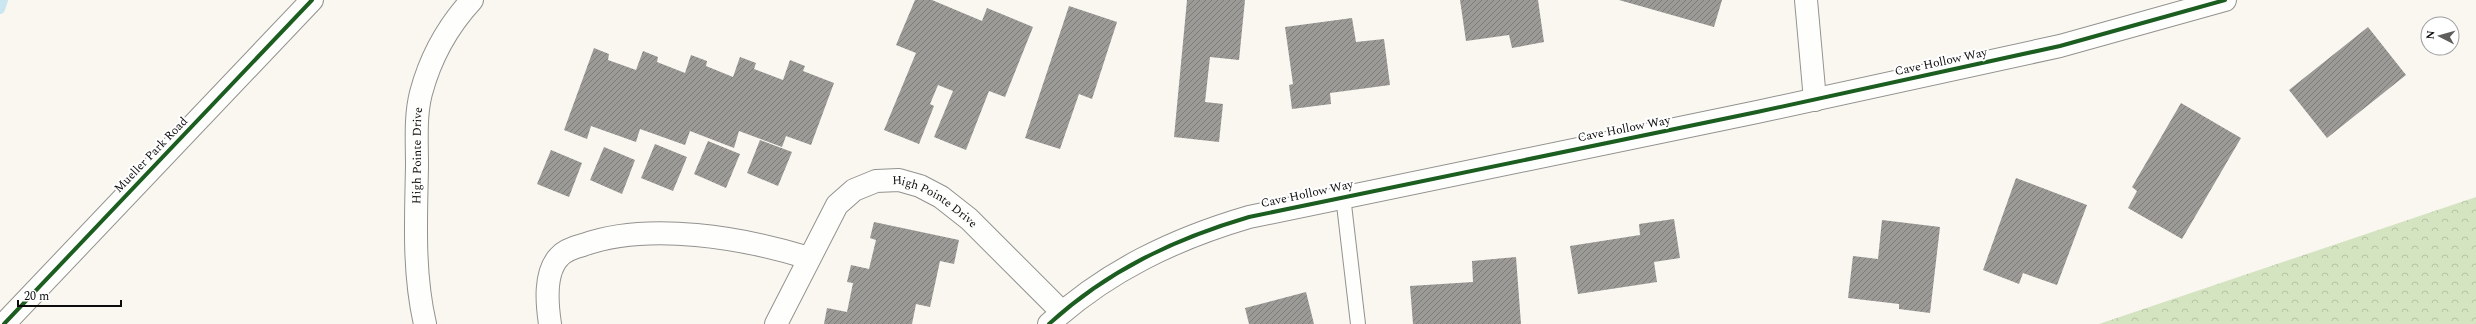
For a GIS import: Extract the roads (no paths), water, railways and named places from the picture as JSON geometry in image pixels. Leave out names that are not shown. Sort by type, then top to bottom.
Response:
[{"type":"street","name":"Mueller Park Road","points":[[4,324],[312,0]]},
{"type":"street","name":"High Pointe Drive","points":[[425,324],[417,278],[416,234],[418,122],[421,94],[430,66],[441,44],[472,0]]},
{"type":"street","points":[[1806,0],[1815,100]]},
{"type":"street","name":"Cave Hollow Way","points":[[1056,318],[1127,265],[1164,246],[1206,230],[1249,217],[1343,196],[1815,100],[2060,46],[2225,0]]},
{"type":"street","name":"High Pointe Drive","points":[[776,324],[837,205],[854,190],[876,181],[899,180],[920,186],[941,197],[969,218],[1056,318]]},
{"type":"street","points":[[550,324],[548,293],[553,266],[559,256],[570,249],[591,242],[643,234],[671,234],[736,239],[809,258]]},
{"type":"lane","points":[[1343,196],[1358,324]]},
{"type":"waterway","points":[[0,9],[3,0]]}]
